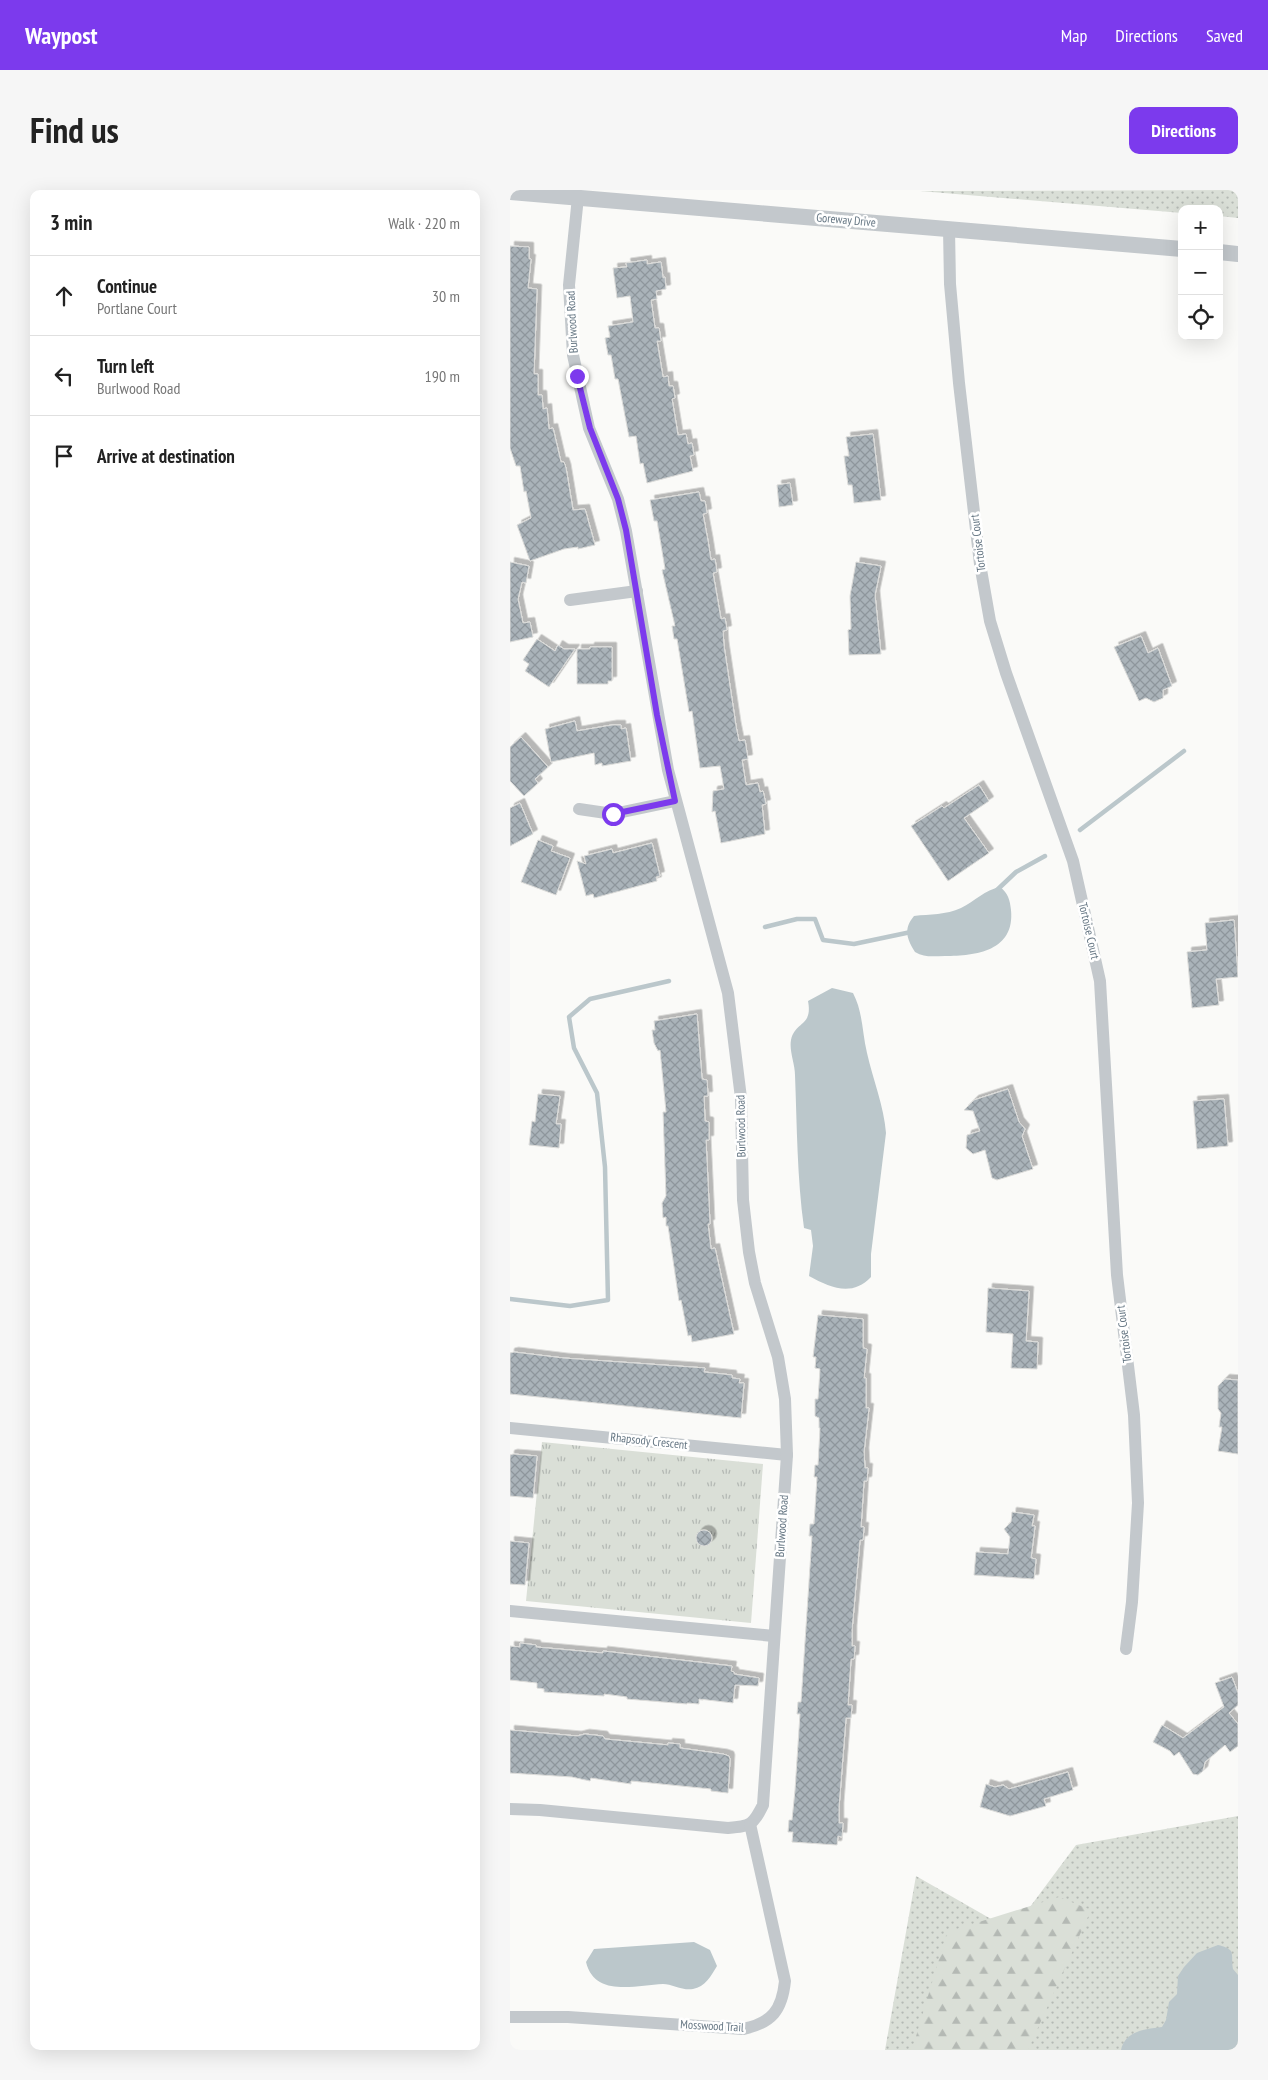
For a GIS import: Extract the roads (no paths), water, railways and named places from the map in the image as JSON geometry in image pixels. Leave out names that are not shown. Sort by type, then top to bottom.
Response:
[{"type":"street","name":"Goreway Drive","points":[[510,192],[1178,249]]},
{"type":"street","name":"Burlwood Road","points":[[578,198],[569,285],[569,319],[573,355],[590,428],[618,499],[637,591],[657,715],[675,801],[728,993],[741,1098],[745,1224],[755,1283],[773,1337],[782,1378],[787,1455],[763,1805],[750,1824]]},
{"type":"street","name":"Tortoise Court","points":[[949,228],[950,284],[960,383],[980,564],[990,621],[1009,682],[1073,861],[1100,981],[1117,1274],[1134,1415],[1138,1503],[1132,1602],[1126,1649]]},
{"type":"street","points":[[1223,252],[1238,254]]},
{"type":"street","points":[[570,600],[637,591]]},
{"type":"street","points":[[579,809],[613,814],[675,801]]},
{"type":"street","name":"Rhapsody Crescent","points":[[510,1428],[787,1455]]},
{"type":"street","points":[[510,1611],[774,1636]]},
{"type":"street","points":[[510,1810],[540,1810],[728,1828],[750,1824]]},
{"type":"street","name":"Mosswood Trail","points":[[510,2017],[568,2017],[743,2029],[760,2026],[772,2017],[783,2001],[786,1981],[750,1824]]},
{"type":"waterway","points":[[1080,830],[1184,751]]},
{"type":"waterway","points":[[997,890],[1016,872],[1045,856]]},
{"type":"waterway","points":[[765,927],[797,919],[815,919],[823,940],[854,944],[911,932]]},
{"type":"waterway","points":[[510,1299],[570,1306],[608,1300],[605,1167],[597,1093],[574,1048],[569,1017],[590,999],[669,981]]}]
